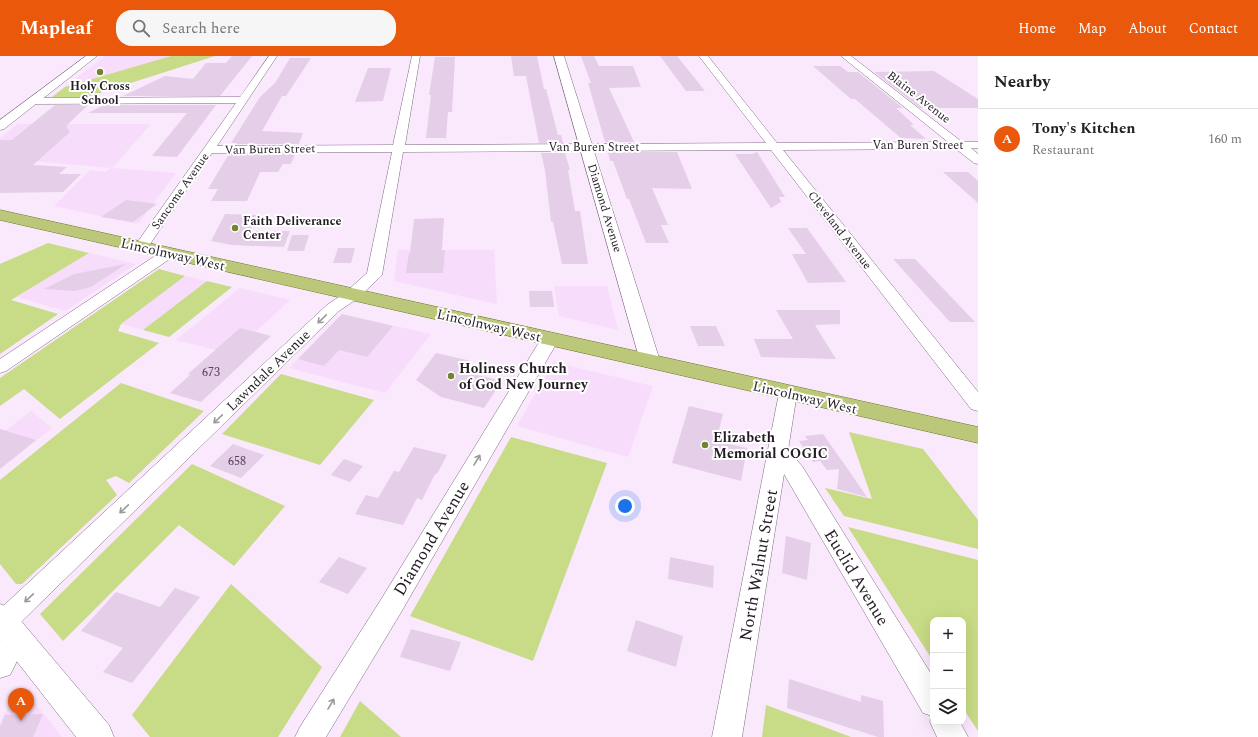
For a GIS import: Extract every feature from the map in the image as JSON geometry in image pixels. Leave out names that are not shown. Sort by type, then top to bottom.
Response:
[{"type":"main road","name":"Lincolnway West","points":[[0,215],[978,435]]},
{"type":"street","points":[[0,126],[92,56]]},
{"type":"street","name":"Sancome Avenue","points":[[141,247],[273,56]]},
{"type":"street","name":"Lawndale Avenue","points":[[0,666],[6,625],[333,308],[352,295],[374,275],[416,56]]},
{"type":"street","name":"Diamond Avenue","points":[[559,56],[650,361]]},
{"type":"street","name":"Cleveland Avenue","points":[[703,56],[978,405]]},
{"type":"street","name":"Blaine Avenue","points":[[845,56],[978,160]]},
{"type":"street","points":[[34,101],[243,100]]},
{"type":"street","name":"Van Buren Street","points":[[209,150],[978,145]]},
{"type":"street","points":[[0,367],[169,253]]},
{"type":"street","name":"Diamond Avenue","points":[[310,737],[395,600],[550,339]]},
{"type":"street","name":"North Walnut Street","points":[[727,737],[788,393]]},
{"type":"street","name":"Euclid Avenue","points":[[778,452],[794,471],[930,698]]},
{"type":"street","points":[[6,625],[98,737]]},
{"type":"street","points":[[946,725],[953,737]]},
{"type":"shaded area","name":"Holy Cross School","points":[[105,56],[171,56],[65,87]]},
{"type":"shaded area","points":[[18,124],[151,124],[112,168],[176,173],[138,224],[54,206],[90,170],[106,172],[111,168],[0,158],[0,138]]},
{"type":"shaded area","points":[[398,250],[494,250],[497,304],[394,281]]},
{"type":"shaded area","points":[[89,253],[136,264],[65,311],[17,297]]},
{"type":"shaded area","points":[[185,276],[207,281],[143,330],[121,324]]},
{"type":"shaded area","points":[[554,286],[607,286],[618,330],[559,316]]},
{"type":"shaded area","points":[[240,288],[290,300],[231,354],[176,340]]},
{"type":"shaded area","points":[[342,314],[431,334],[385,393],[289,368]]},
{"type":"shaded area","points":[[553,362],[653,386],[628,457],[517,426]]},
{"type":"shaded area","points":[[31,411],[52,428],[0,469],[0,435]]},
{"type":"shaded area","points":[[30,697],[62,737],[0,737],[0,724],[12,698]]},
{"type":"green space","points":[[171,56],[215,56],[87,97],[52,97],[65,87]]},
{"type":"green space","points":[[48,243],[89,253],[11,300],[58,314],[0,354],[0,264]]},
{"type":"green space","points":[[159,269],[185,276],[121,324],[118,331],[159,343],[60,419],[24,389],[0,406],[0,378]]},
{"type":"green space","points":[[207,281],[232,287],[169,337],[143,330]]},
{"type":"green space","points":[[281,374],[374,400],[320,465],[222,434]]},
{"type":"green space","points":[[121,383],[204,411],[129,483],[116,476],[106,480],[117,495],[22,584],[16,584],[0,564],[0,480]]},
{"type":"green space","points":[[849,432],[923,449],[978,520],[978,549],[844,516],[825,488],[872,499]]},
{"type":"green space","points":[[511,437],[607,463],[533,661],[410,616]]},
{"type":"green space","points":[[192,464],[285,506],[234,566],[179,525],[63,641],[40,614]]},
{"type":"green space","points":[[848,527],[978,560],[978,731],[966,713],[966,617],[930,617],[930,656]]},
{"type":"green space","points":[[231,584],[322,667],[278,737],[150,737],[132,715]]},
{"type":"green space","points":[[360,701],[401,737],[340,737]]},
{"type":"green space","points":[[766,705],[851,737],[762,737]]},
{"type":"building","points":[[232,56],[252,56],[220,96],[123,96],[165,76],[193,79],[206,63],[226,63]]},
{"type":"building","points":[[511,56],[537,56],[544,89],[546,89],[558,135],[561,135],[563,143],[539,143],[526,76],[514,76]]},
{"type":"building","points":[[581,56],[594,56],[599,66],[633,66],[641,87],[609,88],[634,142],[605,142],[588,83],[591,83]]},
{"type":"building","points":[[660,56],[677,56],[705,91],[686,91]]},
{"type":"building","points":[[435,57],[455,57],[452,112],[448,112],[446,138],[426,138],[431,95],[429,95]]},
{"type":"building","points":[[290,58],[311,58],[286,96],[282,96],[262,131],[303,133],[299,144],[231,143],[260,97],[275,83]]},
{"type":"building","points":[[813,66],[840,66],[848,72],[858,72],[903,108],[896,108],[914,125],[910,125],[926,139],[901,138],[855,99],[851,99]]},
{"type":"building","points":[[368,68],[391,68],[383,101],[355,102]]},
{"type":"building","points":[[934,71],[978,99],[978,108],[920,108],[874,72]]},
{"type":"building","points":[[55,105],[88,105],[66,126],[70,132],[33,165],[67,167],[59,174],[81,174],[63,192],[0,193],[0,140],[12,140]]},
{"type":"building","points":[[104,105],[216,105],[177,157],[152,156],[187,113],[88,113]]},
{"type":"building","points":[[608,152],[677,152],[692,189],[652,188],[668,225],[661,225],[669,243],[646,243],[613,161],[610,161]]},
{"type":"building","points":[[757,152],[785,197],[779,197],[781,202],[771,208],[735,154],[752,154]]},
{"type":"building","points":[[541,153],[565,153],[570,170],[568,170],[575,211],[580,211],[588,264],[562,264],[553,222],[551,222],[545,170]]},
{"type":"building","points":[[229,154],[295,154],[291,164],[283,164],[278,172],[260,172],[247,201],[211,201],[218,189],[208,189]]},
{"type":"building","points":[[943,172],[968,172],[978,181],[978,203]]},
{"type":"building","points":[[126,200],[157,204],[133,222],[101,217]]},
{"type":"building","name":"Faith Deliverance Center","points":[[225,214],[258,215],[250,231],[290,231],[284,247],[232,245],[211,241]]},
{"type":"building","points":[[444,218],[442,250],[445,250],[443,273],[406,273],[414,219]]},
{"type":"building","points":[[788,228],[807,228],[846,282],[808,283],[792,254],[806,254]]},
{"type":"building","points":[[292,235],[309,235],[304,251],[287,251]]},
{"type":"building","points":[[338,248],[355,248],[351,263],[333,263]]},
{"type":"building","points":[[893,259],[915,259],[975,322],[950,322]]},
{"type":"building","points":[[126,264],[91,287],[74,291],[44,289],[74,274]]},
{"type":"building","points":[[529,291],[552,291],[554,307],[530,307]]},
{"type":"building","points":[[776,310],[840,310],[840,324],[815,325],[836,359],[761,357],[754,339],[793,339]]},
{"type":"building","points":[[342,314],[393,326],[367,357],[339,350],[324,366],[298,359]]},
{"type":"building","points":[[690,326],[716,326],[725,346],[698,346]]},
{"type":"building","points":[[240,328],[271,336],[201,402],[170,393],[190,375],[188,374]]},
{"type":"building","name":"Holiness Church of God New Journey","points":[[436,353],[471,361],[464,372],[502,381],[484,408],[441,397],[416,380]]},
{"type":"building","name":"Elizabeth Memorial COGIC","points":[[689,406],[723,414],[716,441],[747,448],[741,481],[672,463]]},
{"type":"building","points":[[0,429],[36,440],[0,469]]},
{"type":"building","points":[[823,434],[867,497],[837,489],[839,469],[827,470],[820,461],[813,462],[799,441],[808,440],[805,436]]},
{"type":"building","points":[[233,444],[264,455],[241,478],[210,466]]},
{"type":"building","points":[[414,447],[447,455],[437,474],[435,474],[422,500],[417,498],[403,525],[355,514],[366,495],[378,498],[394,471],[399,472]]},
{"type":"building","points":[[344,459],[363,466],[350,482],[331,475]]},
{"type":"building","points":[[786,536],[811,543],[807,580],[782,573]]},
{"type":"building","points":[[339,557],[367,568],[348,594],[319,582]]},
{"type":"building","points":[[670,557],[714,566],[713,588],[668,579]]},
{"type":"building","points":[[175,588],[200,597],[132,683],[103,672],[123,648],[81,631],[116,592],[160,607]]},
{"type":"building","points":[[636,620],[683,636],[676,667],[627,651]]},
{"type":"building","points":[[411,629],[461,642],[450,671],[400,657]]},
{"type":"building","points":[[789,679],[861,702],[861,695],[883,701],[884,737],[878,737],[787,708]]},
{"type":"building","points":[[43,714],[33,737],[0,737],[0,727],[5,715]]},
{"type":"place","name":"Holy Cross School","points":[[100,72]]},
{"type":"place","name":"Faith Deliverance Center","points":[[235,228]]},
{"type":"place","name":"Holiness Church of God New Journey","points":[[451,376]]},
{"type":"place","name":"Elizabeth Memorial COGIC","points":[[705,445]]},
{"type":"place","name":"Tony's Kitchen","points":[[21,721]]}]
